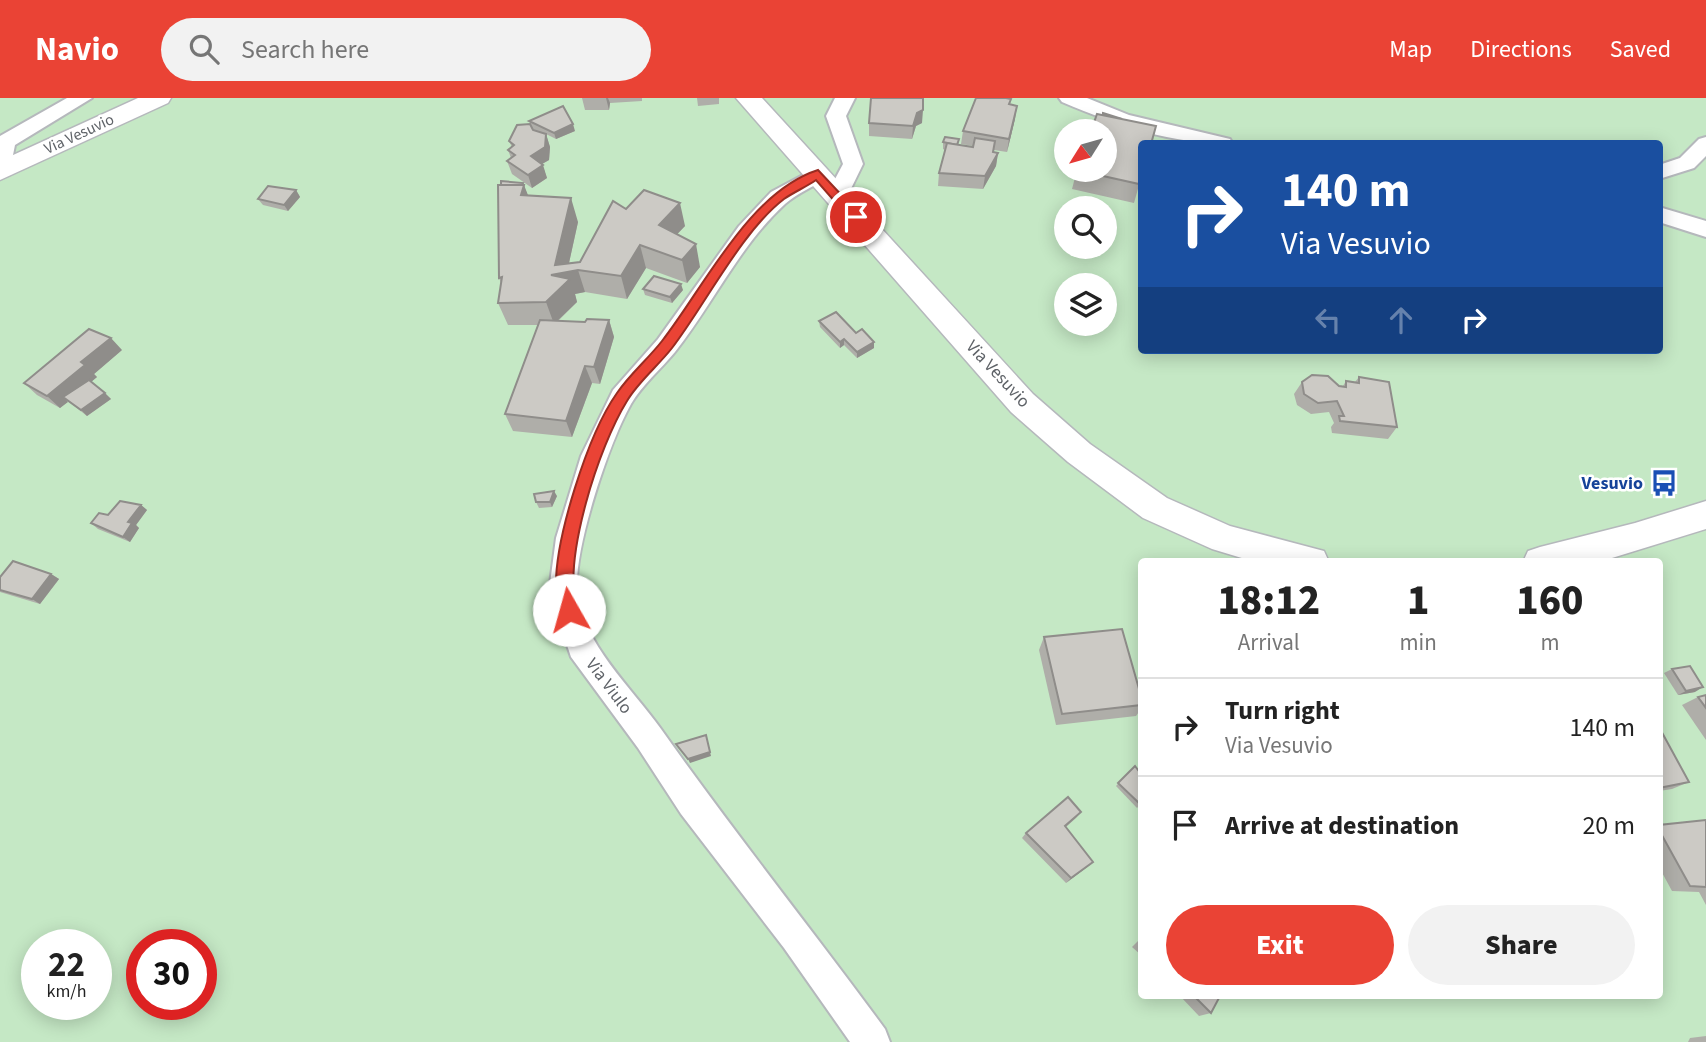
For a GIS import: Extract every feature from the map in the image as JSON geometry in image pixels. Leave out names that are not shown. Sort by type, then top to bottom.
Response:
[{"type":"street","points":[[1,170],[5,142],[82,98]]},
{"type":"street","name":"Via Vesuvio","points":[[1,170],[159,98]]},
{"type":"street","name":"Via Vesuvio","points":[[748,98],[1023,403],[1079,453],[1155,508],[1224,539],[1297,558]]},
{"type":"street","points":[[827,185],[853,164],[836,116],[845,98]]},
{"type":"street","points":[[1069,98],[1123,120],[1206,140]]},
{"type":"street","points":[[1663,172],[1687,163],[1706,144]]},
{"type":"street","name":"Via Viulo","points":[[827,185],[779,197],[747,231],[667,345],[622,397],[594,456],[570,538],[564,591],[581,648],[649,738],[692,803],[796,936],[872,1042]]},
{"type":"street","points":[[1663,215],[1706,229]]},
{"type":"street","points":[[1556,558],[1635,538],[1706,515]]},
{"type":"green space","points":[[0,98],[1706,98],[1706,1042],[0,1042]]},
{"type":"building","points":[[871,98],[923,98],[923,110],[917,113],[913,126],[869,123]]},
{"type":"building","points":[[976,98],[1006,98],[1011,99],[1009,104],[1017,106],[1009,139],[963,131]]},
{"type":"building","points":[[563,106],[573,124],[554,133],[529,121]]},
{"type":"building","points":[[1097,114],[1156,126],[1152,140],[1138,140],[1138,184],[1117,179],[1117,119],[1095,119]]},
{"type":"building","points":[[530,124],[533,130],[546,134],[545,147],[531,156],[543,165],[528,175],[507,161],[515,155],[508,150],[514,145],[509,141],[517,125]]},
{"type":"building","points":[[945,137],[959,139],[957,145],[943,142]]},
{"type":"building","points":[[975,138],[995,141],[993,152],[998,153],[985,176],[939,173],[947,143],[973,147]]},
{"type":"building","points":[[501,181],[523,183],[501,185]]},
{"type":"building","points":[[498,185],[524,185],[521,195],[571,198],[555,265],[580,262],[613,201],[626,209],[644,190],[680,203],[659,225],[696,244],[682,260],[640,245],[621,276],[578,270],[551,275],[570,279],[546,302],[498,303],[502,277],[499,278]]},
{"type":"building","points":[[268,186],[296,190],[284,205],[258,199]]},
{"type":"building","points":[[654,276],[681,284],[670,297],[643,289]]},
{"type":"building","points":[[836,312],[856,333],[862,329],[874,342],[857,352],[844,339],[840,342],[819,321]]},
{"type":"building","points":[[587,319],[609,320],[594,367],[585,366],[566,421],[505,414],[540,320],[585,322]]},
{"type":"building","points":[[89,329],[111,338],[81,362],[85,365],[47,396],[24,383]]},
{"type":"building","points":[[1312,375],[1328,376],[1339,386],[1346,387],[1346,381],[1359,383],[1359,377],[1389,382],[1397,427],[1340,421],[1339,416],[1344,416],[1337,401],[1318,403],[1304,394],[1302,382]]},
{"type":"building","points":[[89,380],[105,393],[81,410],[63,397]]},
{"type":"building","points":[[554,491],[550,502],[536,502],[534,494]]},
{"type":"building","points":[[120,501],[141,505],[128,522],[132,523],[123,537],[91,523],[99,513],[108,515]]},
{"type":"building","points":[[13,561],[51,574],[32,599],[0,590],[0,577]]},
{"type":"building","points":[[1122,629],[1138,685],[1138,705],[1062,714],[1044,637]]},
{"type":"building","points":[[1690,666],[1703,687],[1686,691],[1672,669]]},
{"type":"building","points":[[1706,695],[1706,708],[1698,697]]},
{"type":"building","points":[[1663,734],[1689,782],[1663,787]]},
{"type":"building","points":[[706,735],[710,752],[688,759],[676,744]]},
{"type":"building","points":[[1135,766],[1138,770],[1138,802],[1118,783]]},
{"type":"building","points":[[1068,797],[1081,812],[1065,826],[1093,862],[1071,878],[1026,833]]},
{"type":"building","points":[[1706,820],[1706,887],[1690,886],[1663,837],[1663,825]]},
{"type":"building","points":[[1197,999],[1218,999],[1211,1013]]},
{"type":"place","name":"Vesuvio","points":[[1664,483]]},
{"type":"route","points":[[569,610],[564,591],[570,538],[594,456],[622,397],[667,345],[747,231],[779,197],[818,174],[856,217]]}]
